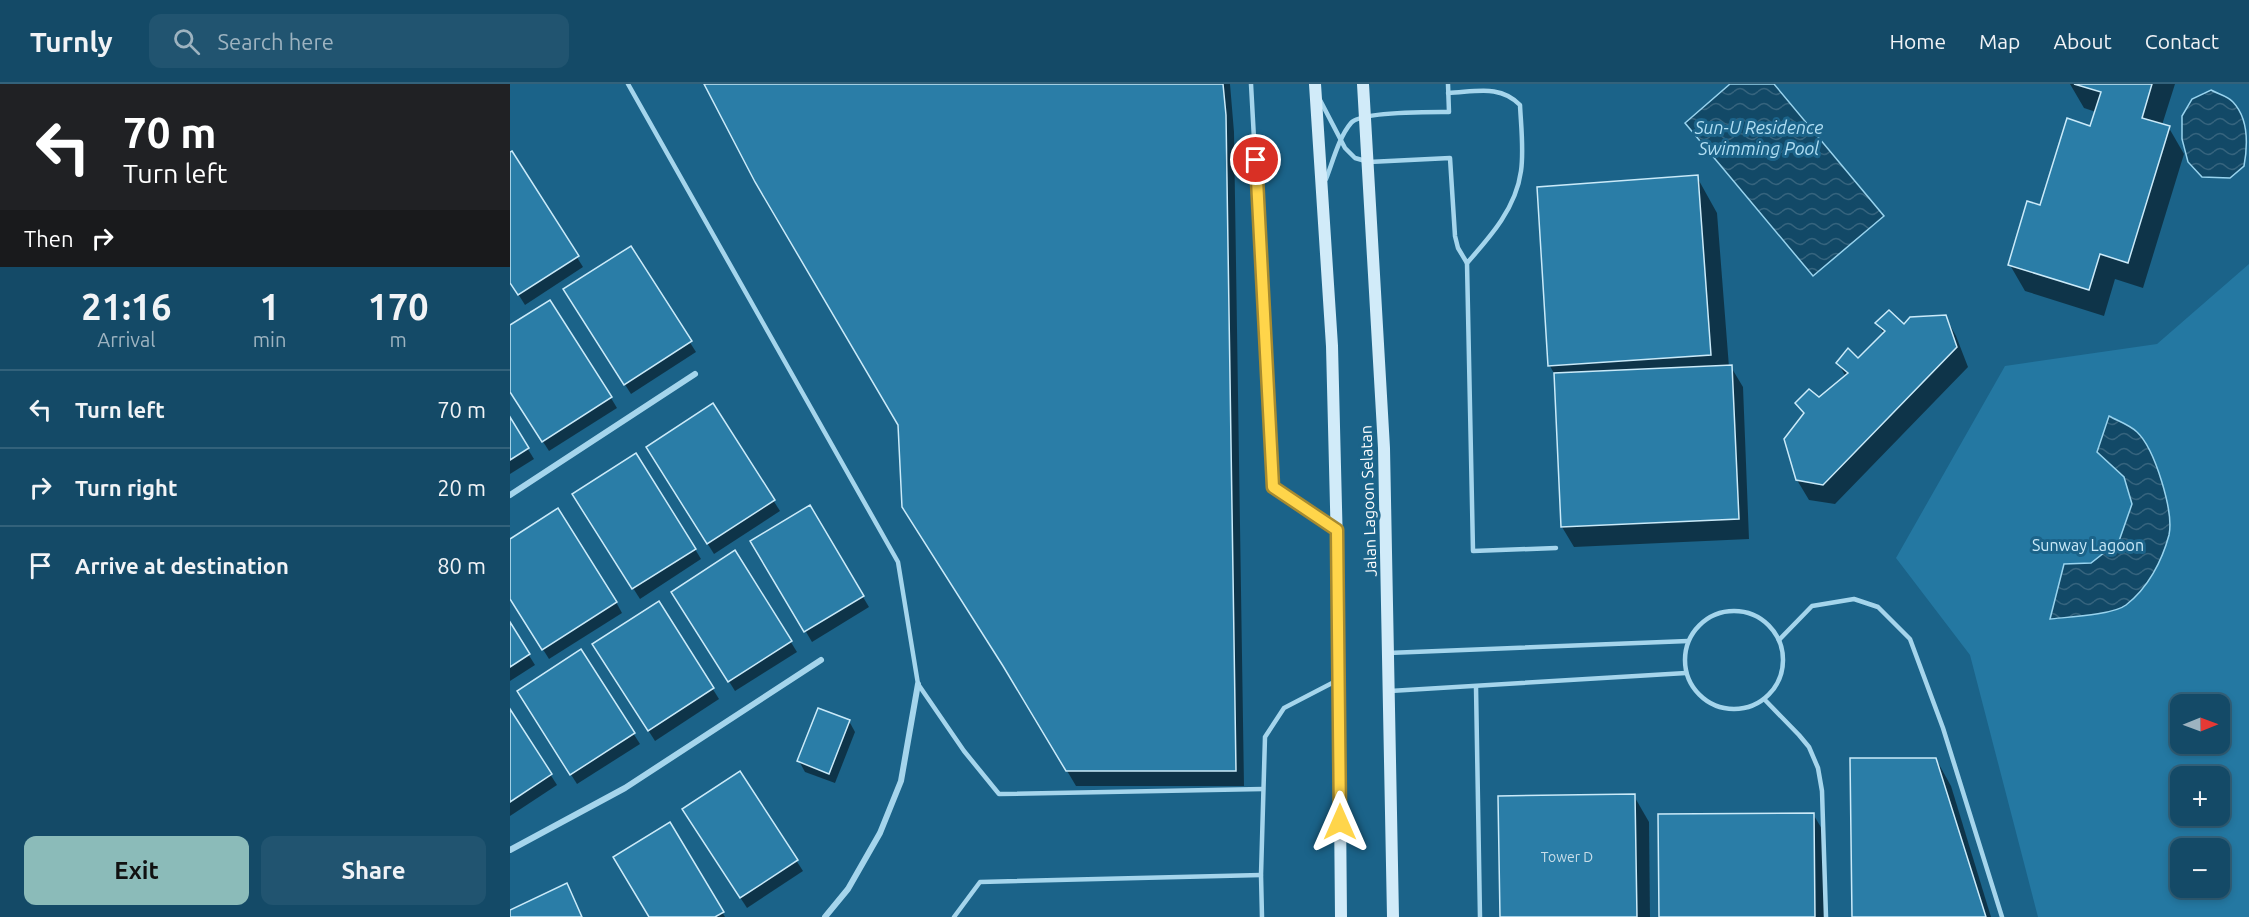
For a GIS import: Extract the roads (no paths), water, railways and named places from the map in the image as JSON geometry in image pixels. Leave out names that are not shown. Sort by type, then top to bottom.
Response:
[{"type":"main road","name":"Jalan Lagoon Selatan","points":[[1363,84],[1384,448],[1393,917]]},
{"type":"main road","name":"Jalan Lagoon Selatan","points":[[1315,88],[1332,346],[1340,679],[1341,917]]},
{"type":"street","points":[[510,495],[694,374]]},
{"type":"street","points":[[510,850],[625,788],[821,660]]},
{"type":"street","points":[[825,917],[848,889],[880,833],[901,781],[918,684]]},
{"type":"lane","points":[[628,84],[897,562],[918,684],[964,751],[999,794],[1263,789]]},
{"type":"lane","points":[[1251,84],[1273,487],[1337,530]]},
{"type":"lane","points":[[1323,186],[1341,141],[1352,121],[1365,115],[1449,112],[1448,84]]},
{"type":"lane","points":[[1315,88],[1344,148],[1355,158],[1369,162],[1450,158],[1455,236],[1462,257],[1467,262]]},
{"type":"lane","points":[[1448,93],[1496,91],[1509,94],[1520,105],[1522,169],[1516,190],[1505,216],[1467,262],[1473,551],[1556,548]]},
{"type":"lane","points":[[1779,640],[1812,606],[1854,599],[1878,607],[1910,639],[1943,728],[2002,917]]},
{"type":"lane","points":[[1725,611],[1741,611],[1757,616],[1770,626],[1779,640],[1783,656],[1782,672],[1776,687],[1765,700],[1750,707],[1734,710],[1718,708],[1703,700],[1692,688],[1686,673],[1684,657],[1688,641],[1697,627],[1709,617],[1725,611]]},
{"type":"lane","points":[[1388,652],[1688,641]]},
{"type":"lane","points":[[1390,691],[1686,673]]},
{"type":"lane","points":[[1262,917],[1265,737],[1284,708],[1340,679]]},
{"type":"lane","points":[[1476,687],[1480,917]]},
{"type":"lane","points":[[1765,700],[1804,741],[1818,768],[1822,791],[1826,917]]},
{"type":"lane","points":[[954,917],[980,882],[1261,874]]},
{"type":"water","name":"Sun-U Residence Swimming Pool","points":[[1730,84],[1774,84],[1884,216],[1813,276],[1685,123]]},
{"type":"water","points":[[2211,90],[2233,102],[2245,124],[2244,166],[2230,178],[2202,177],[2188,162],[2182,139],[2182,116],[2192,99]]},
{"type":"water","points":[[2109,416],[2127,425],[2144,440],[2162,481],[2169,512],[2169,535],[2153,573],[2141,591],[2126,605],[2101,613],[2050,619],[2064,564],[2091,563],[2119,541],[2132,504],[2124,477],[2097,452]]},
{"type":"park label","name":"Sunway Lagoon","points":[[2088,545]]}]
